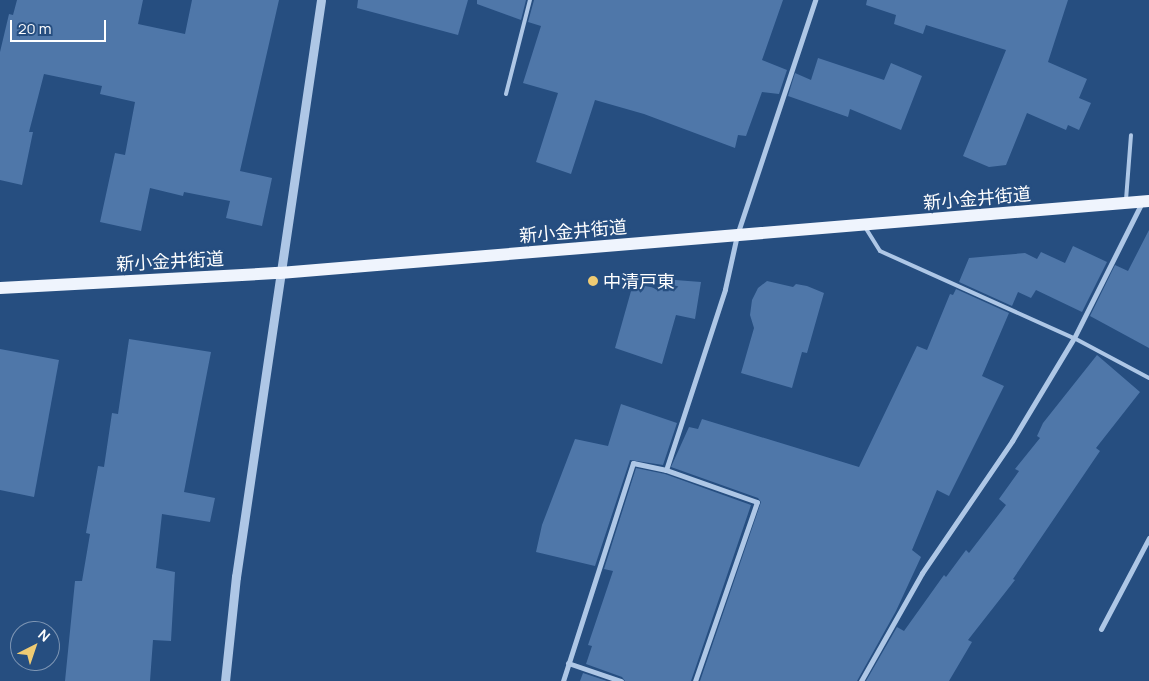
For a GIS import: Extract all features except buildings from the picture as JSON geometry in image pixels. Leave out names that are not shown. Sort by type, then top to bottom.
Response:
[{"type":"main road","name":"新小金井街道","points":[[0,288],[280,273],[1146,201]]},
{"type":"street","points":[[225,681],[236,577],[321,0]]},
{"type":"street","points":[[666,470],[725,289],[737,235],[815,0]]},
{"type":"street","points":[[861,681],[922,573],[1012,441],[1074,338],[1146,201]]},
{"type":"street","points":[[562,681],[633,462],[666,470],[757,502],[695,681]]},
{"type":"street","points":[[1101,629],[1149,538]]},
{"type":"street","points":[[568,663],[621,681]]},
{"type":"lane","points":[[506,94],[530,0]]},
{"type":"lane","points":[[1125,203],[1131,135]]},
{"type":"lane","points":[[863,225],[880,250],[1074,338],[1149,378]]},
{"type":"place","name":"中清戸東","points":[[593,281]]}]
